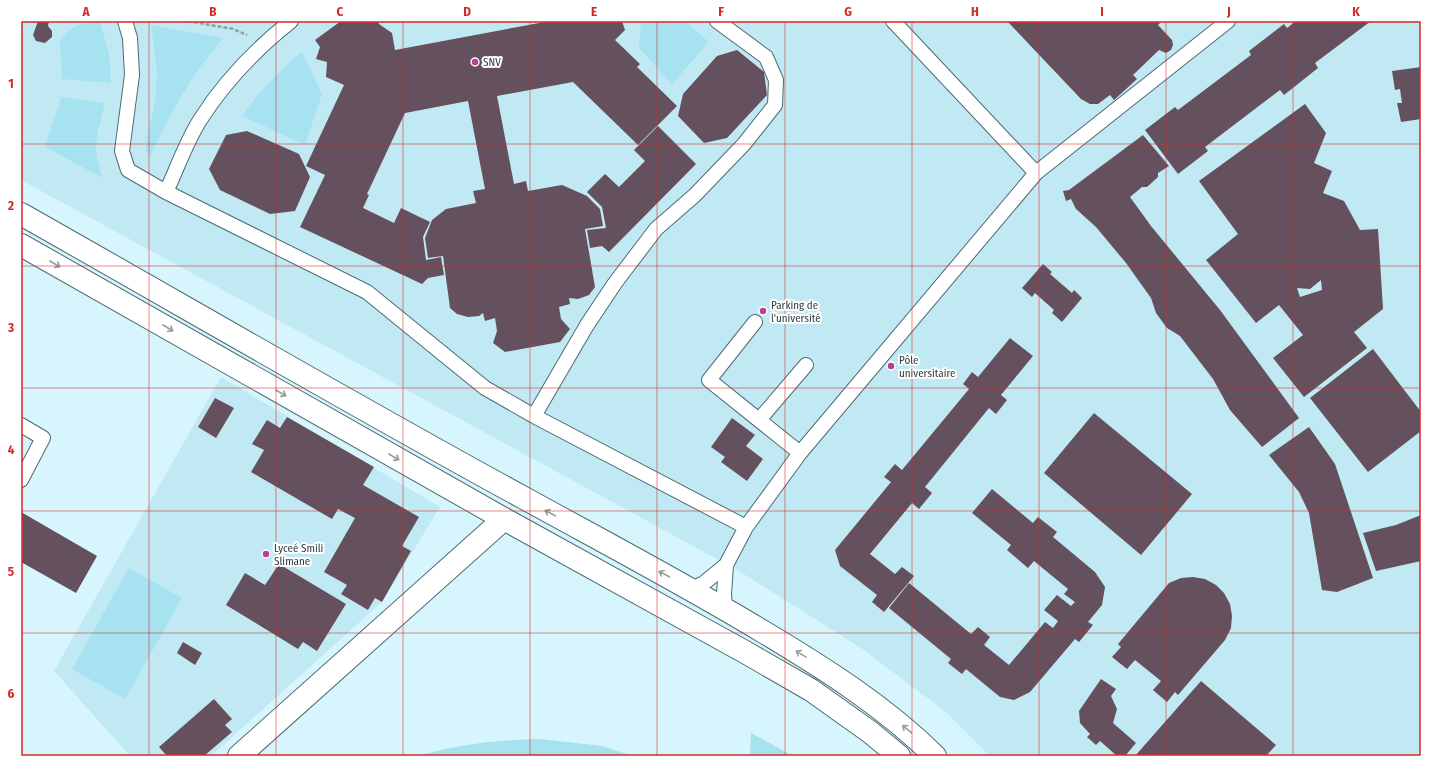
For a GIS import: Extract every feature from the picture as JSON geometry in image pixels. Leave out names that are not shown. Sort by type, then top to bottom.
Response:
[{"type":"street","points":[[21,214],[522,497],[725,608],[815,663],[869,700],[910,731],[935,756]]},
{"type":"street","points":[[21,245],[504,519],[811,690],[870,732],[899,756]]},
{"type":"street","points":[[239,756],[504,519]]},
{"type":"lane","points":[[125,21],[130,38],[132,75],[122,151],[128,170],[166,192],[367,292],[485,388],[534,416],[746,527]]},
{"type":"lane","points":[[166,192],[200,120],[227,83],[264,43],[291,21]]},
{"type":"lane","points":[[534,416],[587,325],[615,283],[656,229],[695,195],[744,144],[775,105],[776,80],[766,57],[717,21]]},
{"type":"lane","points":[[893,21],[1036,173]]},
{"type":"lane","points":[[691,589],[704,583],[726,565],[746,527],[800,454],[1036,173],[1228,21]]},
{"type":"lane","points":[[755,322],[709,380],[800,454]]},
{"type":"lane","points":[[759,420],[806,365]]},
{"type":"lane","points":[[21,425],[43,438],[21,480]]},
{"type":"lane","points":[[725,608],[724,594],[726,565]]},
{"type":"path","points":[[188,21],[233,29],[264,43]]},
{"type":"shaded area","name":"Pôle universitaire","points":[[21,21],[1421,21],[1421,756],[990,756],[946,712],[861,648],[739,571],[21,180]]},
{"type":"shaded area","points":[[641,21],[685,21],[709,42],[672,84],[639,48]]},
{"type":"shaded area","points":[[100,22],[109,54],[111,83],[62,79],[60,41],[69,31],[77,26],[87,23]]},
{"type":"shaded area","points":[[151,25],[223,38],[191,80],[150,156],[146,151],[146,142],[155,102],[157,71]]},
{"type":"shaded area","points":[[302,52],[322,94],[305,145],[242,116],[285,66]]},
{"type":"shaded area","points":[[61,97],[105,103],[96,140],[97,157],[103,178],[45,147]]},
{"type":"shaded area","name":"Lyceé Smili Slimane","points":[[221,377],[440,507],[382,602],[211,756],[130,756],[54,671]]},
{"type":"shaded area","points":[[129,568],[182,598],[125,699],[72,669]]},
{"type":"shaded area","points":[[751,733],[793,756],[750,756]]},
{"type":"shaded area","points":[[541,739],[602,746],[633,756],[418,756],[449,748],[479,743]]},
{"type":"building","points":[[38,21],[49,21],[48,26],[52,31],[52,37],[45,43],[36,41],[33,35]]},
{"type":"building","points":[[341,21],[378,21],[379,24],[392,33],[395,50],[550,21],[622,21],[625,30],[615,40],[640,64],[637,67],[677,106],[638,145],[573,82],[497,96],[514,184],[526,181],[528,191],[562,185],[587,196],[600,209],[603,226],[585,229],[595,287],[589,295],[578,299],[569,298],[570,304],[559,307],[561,319],[570,329],[560,342],[505,352],[493,343],[497,331],[495,318],[485,321],[483,313],[479,316],[468,317],[457,314],[450,308],[443,256],[428,258],[425,238],[432,220],[446,209],[476,203],[473,191],[485,189],[468,101],[405,113],[367,194],[369,195],[363,208],[394,223],[401,208],[430,222],[423,237],[426,260],[441,257],[444,275],[428,278],[422,284],[300,227],[325,175],[306,166],[344,85],[326,77],[327,62],[316,59],[320,47],[315,40]]},
{"type":"building","points":[[1007,21],[1162,21],[1158,25],[1172,40],[1173,45],[1171,50],[1166,53],[1159,50],[1133,75],[1137,79],[1114,100],[1110,95],[1098,104],[1090,104],[1081,99]]},
{"type":"building","points":[[1296,21],[1371,21],[1315,63],[1318,68],[1284,95],[1280,90],[1205,147],[1208,151],[1178,174],[1145,130],[1175,107],[1178,110],[1251,55],[1249,51],[1284,24],[1287,28]]},
{"type":"building","points":[[737,50],[764,72],[767,95],[727,138],[704,143],[678,116],[683,94],[717,56]]},
{"type":"building","points":[[1421,67],[1421,119],[1401,122],[1397,103],[1402,103],[1400,89],[1395,90],[1392,71]]},
{"type":"building","points":[[1305,104],[1326,133],[1314,163],[1332,171],[1323,193],[1344,201],[1360,230],[1378,229],[1383,309],[1354,332],[1367,348],[1304,397],[1273,358],[1303,335],[1279,305],[1256,323],[1206,260],[1238,234],[1199,181]],"holes":[[[1321,280],[1322,290],[1300,297],[1297,288],[1310,289]]]},
{"type":"building","points":[[658,126],[696,164],[609,252],[602,246],[590,248],[587,230],[606,228],[602,207],[587,192],[605,174],[619,187],[645,161],[634,150]]},
{"type":"building","points":[[247,131],[299,154],[310,177],[295,211],[270,214],[220,190],[209,169],[226,135]]},
{"type":"building","points":[[1143,135],[1169,166],[1158,173],[1158,177],[1147,187],[1142,187],[1130,197],[1151,226],[1220,310],[1299,418],[1262,447],[1230,410],[1213,379],[1180,336],[1167,328],[1156,313],[1151,298],[1126,263],[1096,227],[1076,209],[1071,199],[1066,201],[1063,191],[1069,190]]},
{"type":"building","points":[[1043,264],[1052,272],[1050,274],[1072,293],[1074,290],[1082,298],[1062,322],[1052,313],[1054,310],[1035,293],[1032,297],[1022,288]]},
{"type":"building","points":[[1010,338],[1033,356],[1001,395],[1007,400],[996,414],[989,408],[925,487],[932,493],[919,509],[912,503],[870,554],[895,574],[902,567],[914,576],[884,612],[872,602],[877,595],[840,566],[835,550],[891,482],[884,477],[895,464],[902,470],[969,389],[963,384],[972,372],[978,377]]},
{"type":"building","points":[[1373,349],[1421,412],[1421,431],[1368,472],[1310,398]]},
{"type":"building","points":[[215,398],[234,408],[216,438],[198,427]]},
{"type":"building","points":[[1094,413],[1192,494],[1141,555],[1044,473]]},
{"type":"building","points":[[287,417],[374,467],[363,485],[419,517],[402,546],[411,551],[382,602],[375,598],[368,610],[341,594],[347,585],[324,572],[355,518],[338,509],[332,519],[251,472],[264,450],[252,444],[267,420],[280,428]]},
{"type":"building","points":[[732,418],[755,435],[746,446],[763,459],[747,481],[721,462],[725,457],[711,447]]},
{"type":"building","points":[[1309,427],[1335,464],[1373,578],[1337,592],[1322,590],[1309,513],[1299,492],[1269,455]]},
{"type":"building","points":[[992,489],[1033,523],[1038,517],[1057,532],[1053,537],[1095,572],[1105,587],[1102,605],[1088,622],[1093,625],[1079,642],[1075,639],[1030,692],[1014,700],[1000,697],[966,669],[962,674],[948,663],[951,659],[889,608],[909,583],[971,634],[978,627],[990,637],[984,645],[1009,665],[1045,622],[1053,628],[1058,621],[1044,610],[1057,595],[1071,606],[1075,602],[1064,594],[1068,589],[1034,561],[1028,568],[1007,550],[1011,545],[972,513]]},
{"type":"building","points":[[21,512],[97,556],[76,593],[21,562]]},
{"type":"building","points":[[1421,515],[1421,561],[1376,571],[1363,533],[1396,525]]},
{"type":"building","points":[[279,564],[346,604],[317,651],[303,642],[298,649],[226,605],[245,573],[265,585]]},
{"type":"building","points":[[1193,577],[1205,579],[1216,585],[1224,593],[1230,604],[1232,616],[1231,628],[1225,640],[1178,695],[1175,692],[1167,702],[1153,690],[1161,681],[1135,660],[1127,669],[1112,657],[1121,647],[1118,644],[1169,583],[1181,578]]},
{"type":"building","points":[[183,642],[202,653],[195,665],[177,653]]},
{"type":"building","points":[[1101,679],[1116,689],[1111,696],[1117,709],[1113,723],[1136,743],[1125,756],[1117,756],[1100,741],[1096,745],[1087,737],[1090,734],[1080,723],[1079,711]]},
{"type":"building","points":[[1201,681],[1276,745],[1266,756],[1135,756]]},
{"type":"building","points":[[214,699],[232,719],[225,725],[232,732],[204,756],[167,756],[159,747]]},
{"type":"place","name":"SNV","points":[[475,62]]},
{"type":"place","name":"Parking de l'université","points":[[763,311]]},
{"type":"place","name":"Pôle universitaire","points":[[891,366]]},
{"type":"place","name":"Lyceé Smili Slimane","points":[[266,554]]}]
